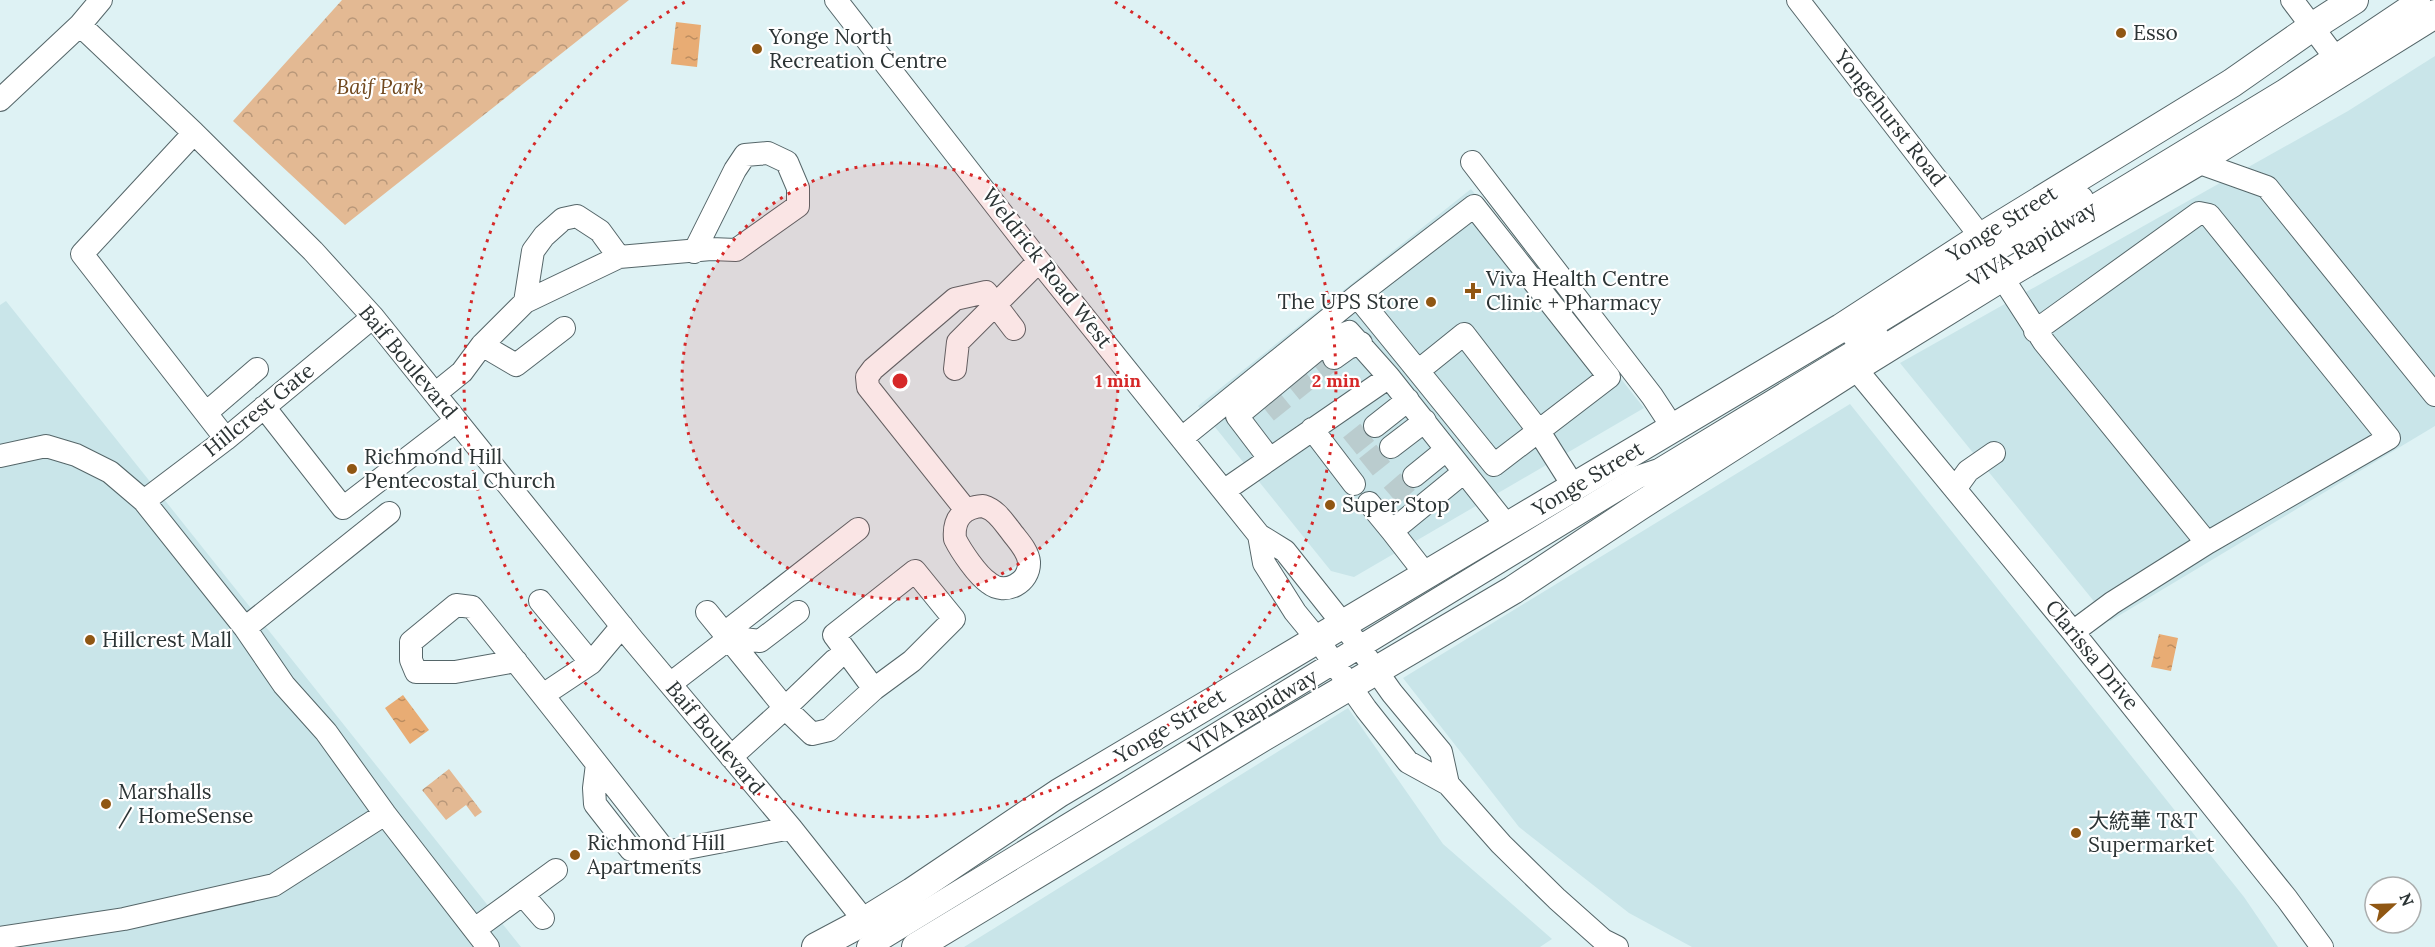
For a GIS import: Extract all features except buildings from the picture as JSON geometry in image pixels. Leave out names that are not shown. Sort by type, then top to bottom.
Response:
[{"type":"main road","name":"Yonge Street","points":[[916,947],[1341,675],[1375,671],[1513,590],[1855,368],[2002,277],[2197,162],[2329,49],[2354,0]]},
{"type":"main road","name":"Yonge Street","points":[[816,947],[874,939],[1059,793],[1841,328],[1981,237],[2232,83],[2435,14]]},
{"type":"street","points":[[0,100],[80,25],[101,0]]},
{"type":"street","name":"Weldrick Road West","points":[[836,0],[1039,261],[1259,535],[1285,551],[1343,624],[1375,671],[1440,752],[1448,784]]},
{"type":"street","name":"Yongehurst Road","points":[[1798,0],[1981,237]]},
{"type":"street","points":[[2292,0],[2329,49]]},
{"type":"street","name":"VIVA Rapidway","points":[[2329,49],[2392,0]]},
{"type":"street","name":"VIVA Rapidway","points":[[874,939],[1341,675],[1359,648],[1638,477],[1651,459],[2279,78],[2419,0]]},
{"type":"street","name":"Baif Boulevard","points":[[80,25],[194,133],[312,251],[372,317],[436,393],[456,421],[622,626],[791,828],[874,939]]},
{"type":"street","points":[[194,133],[82,254],[226,438]]},
{"type":"street","points":[[436,393],[462,372],[482,345],[525,302],[619,257],[694,252],[711,249],[736,250],[798,206],[798,188],[787,162],[768,153],[745,156],[735,170],[694,252]]},
{"type":"street","points":[[1472,162],[1652,396],[1673,428]]},
{"type":"street","points":[[2197,162],[2267,187],[2435,395]]},
{"type":"street","points":[[1182,438],[1358,296],[1474,206],[1610,377],[1494,465],[1358,296]]},
{"type":"street","points":[[2035,331],[2199,213],[2209,215],[2389,438],[2207,543],[2112,603],[2073,632]]},
{"type":"street","points":[[525,302],[533,251],[544,236],[563,219],[577,216],[600,231],[619,257]]},
{"type":"street","points":[[955,369],[958,342],[1039,261]]},
{"type":"street","points":[[2002,277],[2035,331],[2207,543]]},
{"type":"street","points":[[966,510],[868,387],[867,377],[873,369],[955,299],[986,292],[1014,329]]},
{"type":"street","name":"Hillcrest Gate","points":[[144,501],[226,438],[372,317]]},
{"type":"street","points":[[482,345],[516,365],[564,328]]},
{"type":"street","points":[[1269,458],[1237,416],[1330,339],[1350,332],[1408,400],[1508,527]]},
{"type":"street","points":[[1418,371],[1464,334],[1538,430],[1574,487]]},
{"type":"street","points":[[1334,358],[1348,348],[1361,343]]},
{"type":"street","name":"Clarissa Drive","points":[[1855,368],[2073,632],[2280,890],[2322,947]]},
{"type":"street","points":[[206,413],[257,369]]},
{"type":"street","points":[[1225,490],[1389,377]]},
{"type":"street","points":[[1375,426],[1408,400]]},
{"type":"street","points":[[264,407],[344,508],[456,421]]},
{"type":"street","points":[[1247,429],[1266,412]]},
{"type":"street","points":[[1391,447],[1425,422]]},
{"type":"street","points":[[1312,429],[1342,452],[1357,477]]},
{"type":"street","points":[[0,456],[46,446],[76,455],[110,472],[144,501],[245,628],[284,685],[326,732],[385,814],[482,938],[523,895],[556,870]]},
{"type":"street","points":[[1414,476],[1446,450]]},
{"type":"street","points":[[1955,489],[1968,471],[1994,453]]},
{"type":"street","points":[[1392,531],[1464,472]]},
{"type":"street","points":[[1378,503],[1392,531],[1427,576]]},
{"type":"street","points":[[245,628],[389,513]]},
{"type":"street","points":[[670,684],[722,644],[731,628],[858,529]]},
{"type":"street","name":"Weldrick Road West","points":[[1259,535],[1264,563],[1295,612],[1318,640],[1341,675],[1408,762],[1448,784]]},
{"type":"street","points":[[707,612],[785,708],[812,734],[829,730],[874,689],[912,661],[954,619],[915,571],[834,635],[874,689]]},
{"type":"street","points":[[540,601],[591,663]]},
{"type":"street","points":[[727,637],[760,642],[798,612]]},
{"type":"street","points":[[543,695],[591,663],[622,626]]},
{"type":"street","points":[[731,757],[835,660]]},
{"type":"street","points":[[516,661],[666,852],[791,828]]},
{"type":"street","points":[[1448,784],[1501,844],[1557,899],[1602,940],[1617,947]]},
{"type":"street","points":[[0,938],[124,919],[274,885],[385,814]]},
{"type":"street","points":[[523,895],[543,918]]},
{"type":"shaded area","points":[[2435,56],[2435,426],[2110,621],[1900,363],[2348,111]]},
{"type":"shaded area","points":[[1471,189],[1644,408],[1354,577],[1331,571],[1198,406]]},
{"type":"shaded area","points":[[6,301],[521,947],[0,947],[0,305]]},
{"type":"shaded area","points":[[1850,404],[2244,897],[2278,947],[1692,947],[1629,913],[1519,827],[1403,678]]},
{"type":"shaded area","points":[[1348,708],[1443,844],[1552,939],[1540,947],[964,947]]},
{"type":"green space","name":"Baif Park","points":[[342,0],[629,0],[345,225],[233,121]]},
{"type":"green space","points":[[449,769],[482,812],[475,817],[466,805],[446,820],[422,790]]},
{"type":"water","points":[[676,22],[701,25],[697,67],[671,64]]},
{"type":"water","points":[[2159,634],[2178,638],[2171,671],[2151,667]]},
{"type":"water","points":[[403,695],[429,730],[410,744],[385,708]]},
{"type":"tunnel","points":[[1267,412],[1334,358]]},
{"type":"tunnel","points":[[1350,446],[1375,426]]},
{"type":"tunnel","points":[[1366,467],[1391,447]]},
{"type":"tunnel","points":[[1391,496],[1414,476]]},
{"type":"place","name":"Esso","points":[[2121,33]]},
{"type":"place","name":"Yonge North Recreation Centre","points":[[757,49]]},
{"type":"place","name":"Viva Health Centre Clinic + Pharmacy","points":[[1473,291]]},
{"type":"place","name":"The UPS Store","points":[[1431,302]]},
{"type":"place","name":"Richmond Hill Pentecostal Church","points":[[352,469]]},
{"type":"place","name":"Super Stop","points":[[1330,505]]},
{"type":"place","name":"Hillcrest Mall","points":[[90,640]]},
{"type":"place","name":"Marshalls / HomeSense","points":[[106,804]]},
{"type":"place","name":"大統華 T&T Supermarket","points":[[2076,833]]},
{"type":"place","name":"Richmond Hill Apartments","points":[[575,855]]}]
